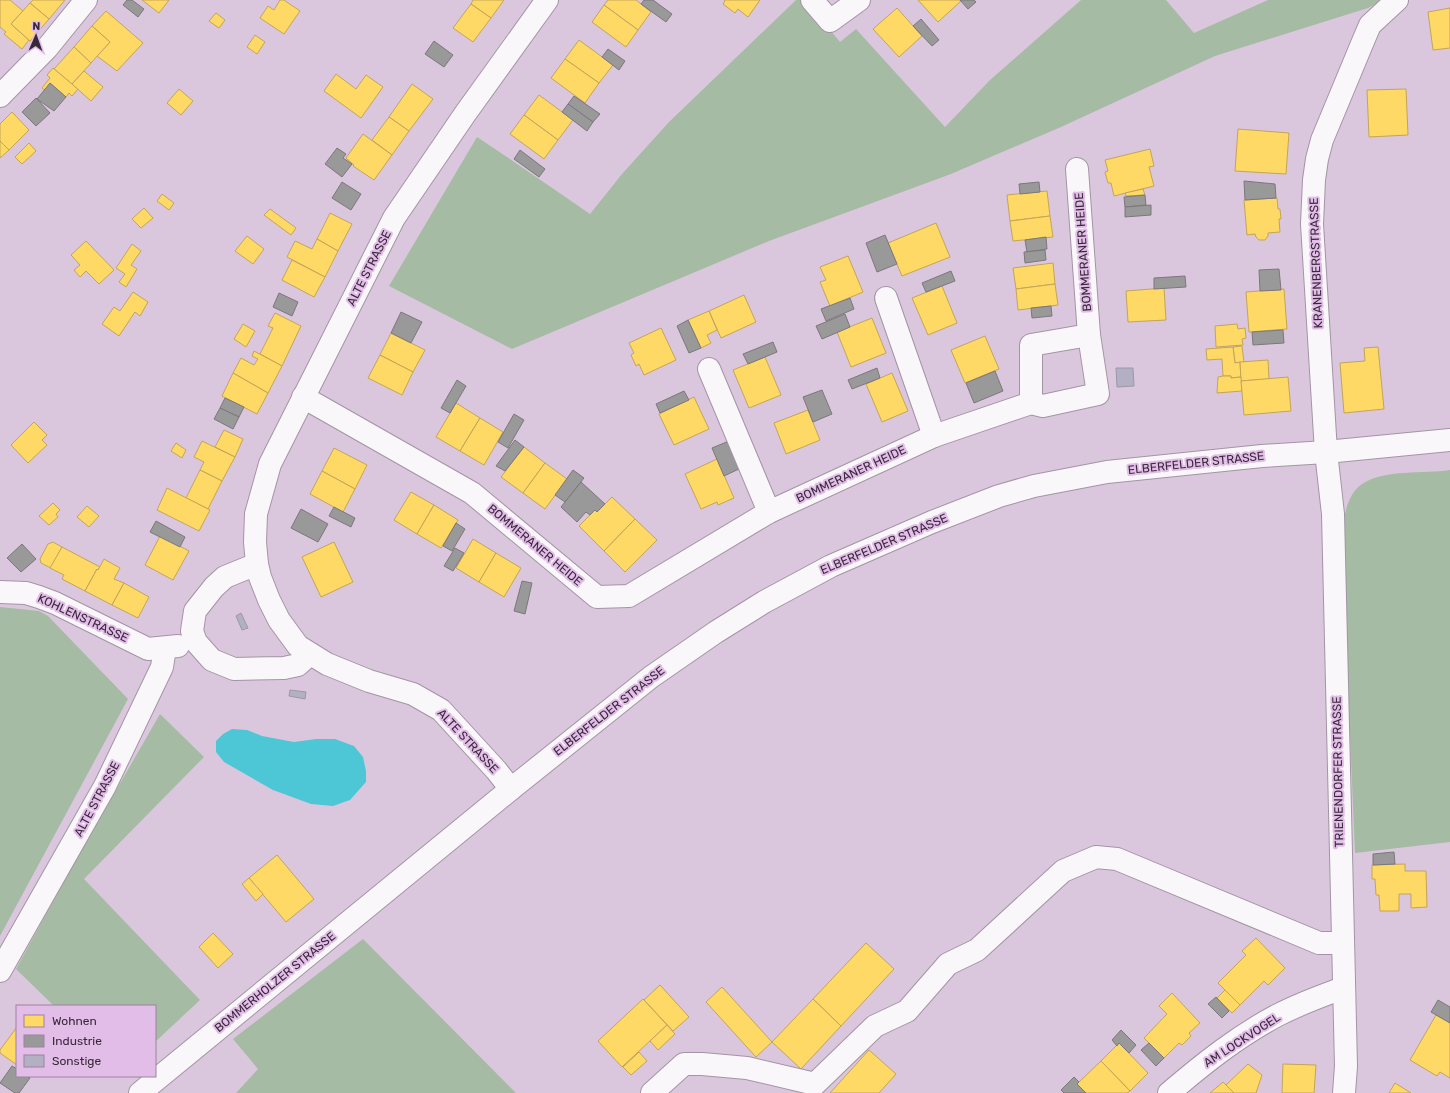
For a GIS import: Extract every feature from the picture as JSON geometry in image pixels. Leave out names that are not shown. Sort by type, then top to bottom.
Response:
[{"type":"street","points":[[0,96],[47,48],[86,0]]},
{"type":"street","name":"ALTE STRASSE","points":[[511,789],[496,770],[441,710],[413,694],[369,682],[327,664],[298,646],[279,620],[260,577],[257,564],[256,514],[270,464],[394,218],[465,114],[547,0]]},
{"type":"street","points":[[812,0],[830,21],[859,0]]},
{"type":"street","name":"KRANENBERGSTRASSE","points":[[1326,452],[1312,224],[1312,198],[1317,160],[1325,133],[1370,25],[1397,0]]},
{"type":"street","name":"BOMMERANER HEIDE","points":[[304,397],[472,493],[597,597],[629,596],[769,512],[934,436],[1031,403],[1043,406],[1098,394],[1089,335],[1076,168]]},
{"type":"street","points":[[886,298],[934,436]]},
{"type":"street","points":[[1031,403],[1031,345],[1089,335]]},
{"type":"street","points":[[708,369],[769,512]]},
{"type":"street","name":"ELBERFELDER STRASSE","points":[[410,872],[651,677],[716,632],[764,602],[831,566],[932,522],[999,496],[1034,486],[1107,472],[1262,456],[1326,452],[1450,440]]},
{"type":"street","name":"TRIENENDORFER STRASSE","points":[[1326,452],[1333,514],[1346,1066],[1344,1093]]},
{"type":"street","points":[[257,564],[225,577],[214,586],[195,611],[192,631],[196,642],[212,660],[234,669],[284,668],[298,665],[310,654]]},
{"type":"street","name":"KOHLENSTRASSE","points":[[0,592],[26,593],[39,597],[55,603],[148,648],[165,648]]},
{"type":"street","points":[[165,648],[196,642]]},
{"type":"street","name":"ALTE STRASSE","points":[[0,971],[105,786],[162,667],[165,648]]},
{"type":"street","points":[[652,1093],[684,1064],[747,1068],[815,1084],[875,1026],[907,1011],[948,964],[977,950],[1063,871],[1096,857],[1117,859],[1319,943],[1342,943]]},
{"type":"street","name":"BOMMERHOLZER STRASSE","points":[[140,1093],[244,1006],[410,872]]},
{"type":"street","name":"AM LOCKVOGEL","points":[[1169,1093],[1224,1048],[1278,1014],[1343,988]]},
{"type":"green space","points":[[796,0],[805,0],[840,42],[856,29],[945,127],[990,80],[1081,0],[1166,0],[1194,33],[1268,0],[1384,0],[1368,8],[1215,56],[1061,127],[951,174],[769,241],[512,349],[389,286],[477,137],[590,214],[622,174],[669,122]]},
{"type":"green space","points":[[1450,470],[1450,842],[1355,853],[1341,521],[1344,519],[1352,495],[1358,487],[1371,479],[1393,474]]},
{"type":"green space","points":[[0,607],[39,611],[48,616],[128,699],[0,936]]},
{"type":"green space","points":[[160,714],[204,757],[84,879],[200,1000],[156,1041],[156,1005],[53,1005],[16,969],[73,865]]},
{"type":"green space","points":[[363,939],[516,1093],[236,1093],[258,1069],[233,1039]]},
{"type":"water","points":[[232,729],[247,730],[262,736],[294,742],[316,739],[335,739],[354,746],[363,757],[366,771],[366,782],[350,800],[333,806],[311,804],[273,790],[224,762],[216,752],[216,741],[223,734]]},
{"type":"building: Wohnen","points":[[0,0],[10,0],[23,11],[11,24],[29,40],[22,49],[4,34],[6,32],[0,27]]},
{"type":"building: Wohnen","points":[[33,0],[65,0],[49,19],[30,3]]},
{"type":"building: Wohnen","points":[[142,0],[169,0],[159,13]]},
{"type":"building: Wohnen","points":[[280,0],[284,0],[300,11],[284,34],[260,18],[268,6],[274,10]]},
{"type":"building: Wohnen","points":[[473,0],[504,0],[491,18],[471,4]]},
{"type":"building: Wohnen","points":[[608,0],[636,0],[651,12],[638,30],[604,5]]},
{"type":"building: Wohnen","points":[[724,0],[760,0],[748,17],[738,9],[735,13],[723,4],[725,1]]},
{"type":"building: Wohnen","points":[[918,0],[960,0],[961,1],[938,22]]},
{"type":"building: Wohnen","points":[[30,3],[49,19],[30,41],[11,24]]},
{"type":"building: Wohnen","points":[[471,4],[491,18],[473,42],[453,28]]},
{"type":"building: Wohnen","points":[[604,5],[638,30],[626,47],[592,22]]},
{"type":"building: Wohnen","points":[[897,8],[922,36],[899,57],[873,29]]},
{"type":"building: Wohnen","points":[[1450,8],[1450,48],[1433,50],[1428,12]]},
{"type":"building: Wohnen","points":[[106,11],[143,43],[117,71],[97,56],[110,42],[92,26]]},
{"type":"building: Wohnen","points":[[216,13],[225,20],[219,28],[209,21]]},
{"type":"building: Wohnen","points":[[92,26],[110,42],[91,63],[74,47]]},
{"type":"building: Wohnen","points":[[255,35],[265,42],[257,54],[247,47]]},
{"type":"building: Wohnen","points":[[579,40],[613,65],[599,83],[565,59]]},
{"type":"building: Wohnen","points":[[74,47],[91,63],[72,84],[54,69]]},
{"type":"building: Wohnen","points":[[565,59],[599,83],[585,103],[551,78]]},
{"type":"building: Wohnen","points":[[53,68],[78,89],[72,96],[69,93],[66,97],[50,83],[45,90],[42,88],[50,78],[47,75]]},
{"type":"building: Wohnen","points":[[84,71],[103,87],[91,101],[72,84]]},
{"type":"building: Wohnen","points":[[336,74],[356,89],[366,75],[383,87],[361,118],[324,91]]},
{"type":"building: Wohnen","points":[[412,84],[433,99],[409,131],[389,117]]},
{"type":"building: Wohnen","points":[[179,89],[193,101],[181,115],[167,103]]},
{"type":"building: Wohnen","points":[[1406,89],[1408,135],[1369,137],[1367,90]]},
{"type":"building: Wohnen","points":[[539,95],[573,120],[558,140],[524,115]]},
{"type":"building: Wohnen","points":[[12,112],[29,130],[9,150],[0,141],[0,124]]},
{"type":"building: Wohnen","points":[[524,115],[558,140],[544,159],[510,134]]},
{"type":"building: Wohnen","points":[[389,117],[409,131],[392,155],[372,140]]},
{"type":"building: Wohnen","points":[[1238,129],[1289,133],[1286,174],[1235,171]]},
{"type":"building: Wohnen","points":[[363,134],[392,155],[374,180],[353,166],[354,165],[346,158]]},
{"type":"building: Wohnen","points":[[0,141],[9,150],[0,158]]},
{"type":"building: Wohnen","points":[[29,143],[36,151],[22,164],[15,157]]},
{"type":"building: Wohnen","points":[[1150,149],[1154,166],[1149,167],[1154,186],[1114,196],[1111,183],[1108,183],[1105,172],[1108,171],[1105,160]]},
{"type":"building: Wohnen","points":[[1143,189],[1145,195],[1126,196],[1125,193]]},
{"type":"building: Wohnen","points":[[1047,191],[1050,216],[1010,221],[1007,195]]},
{"type":"building: Wohnen","points":[[162,194],[174,203],[169,210],[157,201]]},
{"type":"building: Wohnen","points":[[1277,198],[1281,219],[1279,219],[1280,232],[1268,233],[1265,240],[1259,240],[1255,234],[1247,235],[1244,200]]},
{"type":"building: Wohnen","points":[[144,208],[153,218],[141,228],[132,219]]},
{"type":"building: Wohnen","points":[[270,209],[296,228],[291,235],[264,215]]},
{"type":"building: Wohnen","points":[[330,213],[352,224],[338,251],[317,239]]},
{"type":"building: Wohnen","points":[[1050,216],[1053,237],[1013,241],[1010,221]]},
{"type":"building: Wohnen","points":[[936,223],[950,257],[902,276],[888,243]]},
{"type":"building: Wohnen","points":[[247,236],[264,249],[253,264],[235,251]]},
{"type":"building: Wohnen","points":[[317,239],[338,251],[325,277],[287,257],[295,241],[312,249]]},
{"type":"building: Wohnen","points":[[86,241],[114,270],[99,284],[86,271],[80,277],[74,270],[80,265],[71,255]]},
{"type":"building: Wohnen","points":[[132,244],[141,251],[131,265],[137,269],[126,287],[119,282],[125,274],[116,268]]},
{"type":"building: Wohnen","points":[[848,256],[863,292],[830,306],[820,282],[826,280],[820,267]]},
{"type":"building: Wohnen","points":[[292,260],[325,277],[314,297],[282,280]]},
{"type":"building: Wohnen","points":[[1053,263],[1055,284],[1016,289],[1013,268]]},
{"type":"building: Wohnen","points":[[1055,284],[1058,305],[1018,310],[1016,289]]},
{"type":"building: Wohnen","points":[[942,286],[957,323],[928,335],[912,298]]},
{"type":"building: Wohnen","points":[[1164,288],[1166,320],[1128,322],[1126,291]]},
{"type":"building: Wohnen","points":[[1284,289],[1287,329],[1249,332],[1246,292]]},
{"type":"building: Wohnen","points":[[133,292],[148,302],[140,316],[135,312],[119,336],[102,324],[114,307],[120,311]]},
{"type":"building: Wohnen","points":[[744,295],[756,322],[721,338],[709,311]]},
{"type":"building: Wohnen","points":[[709,311],[717,330],[707,335],[711,343],[701,348],[688,320]]},
{"type":"building: Wohnen","points":[[275,313],[301,326],[282,366],[260,354],[273,328],[268,326]]},
{"type":"building: Wohnen","points":[[872,318],[886,353],[851,367],[837,332]]},
{"type":"building: Wohnen","points":[[243,324],[255,331],[246,347],[234,339]]},
{"type":"building: Wohnen","points":[[1237,324],[1238,329],[1245,328],[1246,338],[1242,339],[1243,345],[1216,347],[1215,326]]},
{"type":"building: Wohnen","points":[[661,328],[676,360],[644,375],[639,364],[636,366],[631,355],[634,353],[629,343]]},
{"type":"building: Wohnen","points":[[391,333],[425,350],[413,372],[380,355]]},
{"type":"building: Wohnen","points":[[985,336],[999,369],[965,383],[951,350]]},
{"type":"building: Wohnen","points":[[1242,346],[1244,362],[1235,363],[1233,347]]},
{"type":"building: Wohnen","points":[[1233,347],[1235,363],[1240,362],[1241,377],[1231,378],[1231,376],[1223,376],[1222,359],[1207,360],[1206,349]]},
{"type":"building: Wohnen","points":[[1378,347],[1384,409],[1344,413],[1340,363],[1365,361],[1364,348]]},
{"type":"building: Wohnen","points":[[254,351],[282,366],[268,393],[233,373],[241,358],[254,365],[258,359],[252,356]]},
{"type":"building: Wohnen","points":[[380,355],[413,372],[402,395],[368,378]]},
{"type":"building: Wohnen","points":[[765,357],[781,395],[749,408],[733,370]]},
{"type":"building: Wohnen","points":[[1268,360],[1269,379],[1241,381],[1240,362]]},
{"type":"building: Wohnen","points":[[233,373],[268,393],[257,414],[222,396]]},
{"type":"building: Wohnen","points":[[892,373],[908,411],[882,422],[866,384]]},
{"type":"building: Wohnen","points":[[1231,376],[1231,378],[1241,377],[1242,391],[1217,393],[1218,377]]},
{"type":"building: Wohnen","points":[[1288,377],[1291,411],[1244,415],[1241,381]]},
{"type":"building: Wohnen","points":[[694,397],[709,429],[674,445],[659,414]]},
{"type":"building: Wohnen","points":[[456,403],[480,418],[460,451],[436,437]]},
{"type":"building: Wohnen","points":[[808,410],[820,440],[786,454],[774,423]]},
{"type":"building: Wohnen","points":[[480,418],[503,432],[484,465],[460,451]]},
{"type":"building: Wohnen","points":[[34,422],[47,435],[42,440],[47,445],[28,463],[11,445]]},
{"type":"building: Wohnen","points":[[224,430],[243,439],[235,457],[215,447]]},
{"type":"building: Wohnen","points":[[202,441],[235,457],[222,481],[200,470],[204,462],[194,457]]},
{"type":"building: Wohnen","points":[[176,443],[186,450],[182,458],[171,451]]},
{"type":"building: Wohnen","points":[[524,447],[545,463],[523,493],[501,477]]},
{"type":"building: Wohnen","points":[[334,448],[367,465],[355,489],[322,471]]},
{"type":"building: Wohnen","points":[[717,459],[734,498],[718,505],[717,502],[701,509],[685,474]]},
{"type":"building: Wohnen","points":[[545,463],[567,479],[545,509],[523,493]]},
{"type":"building: Wohnen","points":[[200,470],[222,481],[208,509],[186,498]]},
{"type":"building: Wohnen","points":[[322,471],[355,489],[343,512],[310,494]]},
{"type":"building: Wohnen","points":[[167,488],[210,510],[199,531],[157,510]]},
{"type":"building: Wohnen","points":[[411,492],[434,505],[417,534],[394,520]]},
{"type":"building: Wohnen","points":[[612,497],[635,519],[604,551],[579,526],[595,510],[597,512]]},
{"type":"building: Wohnen","points":[[53,503],[60,510],[56,514],[58,517],[49,525],[39,516]]},
{"type":"building: Wohnen","points":[[434,505],[458,520],[441,548],[417,534]]},
{"type":"building: Wohnen","points":[[87,506],[99,516],[89,527],[77,517]]},
{"type":"building: Wohnen","points":[[635,519],[657,540],[625,572],[604,551]]},
{"type":"building: Wohnen","points":[[160,536],[189,551],[173,580],[145,565]]},
{"type":"building: Wohnen","points":[[473,539],[496,553],[479,582],[456,568]]},
{"type":"building: Wohnen","points":[[53,542],[62,547],[51,568],[41,563],[40,559],[48,544]]},
{"type":"building: Wohnen","points":[[334,542],[353,582],[321,597],[302,557]]},
{"type":"building: Wohnen","points":[[62,547],[100,567],[98,570],[97,569],[85,591],[62,579],[64,575],[50,568]]},
{"type":"building: Wohnen","points":[[496,553],[521,568],[504,597],[479,582]]},
{"type":"building: Wohnen","points":[[104,559],[120,568],[114,579],[124,583],[112,605],[85,591]]},
{"type":"building: Wohnen","points":[[124,583],[149,597],[138,618],[112,605]]},
{"type":"building: Wohnen","points":[[277,855],[314,899],[286,922],[249,878]]},
{"type":"building: Wohnen","points":[[1405,864],[1405,871],[1426,871],[1427,907],[1411,908],[1411,894],[1399,894],[1399,911],[1380,911],[1379,895],[1376,895],[1375,879],[1372,879],[1372,865]]},
{"type":"building: Wohnen","points":[[249,878],[263,894],[256,901],[242,884]]},
{"type":"building: Wohnen","points":[[213,933],[233,954],[218,968],[199,947]]},
{"type":"building: Wohnen","points":[[1256,938],[1285,968],[1268,985],[1264,981],[1240,1005],[1218,983],[1246,955],[1242,951]]},
{"type":"building: Wohnen","points":[[866,943],[894,969],[841,1026],[813,999]]},
{"type":"building: Wohnen","points":[[660,985],[689,1017],[673,1031],[644,1000]]},
{"type":"building: Wohnen","points":[[722,987],[772,1042],[756,1057],[706,1002]]},
{"type":"building: Wohnen","points":[[1225,990],[1240,1005],[1232,1013],[1217,998]]},
{"type":"building: Wohnen","points":[[1172,993],[1200,1023],[1189,1033],[1191,1036],[1182,1045],[1179,1043],[1164,1058],[1144,1038],[1167,1014],[1159,1006]]},
{"type":"building: Wohnen","points":[[643,999],[667,1025],[622,1067],[598,1041]]},
{"type":"building: Wohnen","points":[[813,999],[841,1026],[801,1069],[772,1042]]},
{"type":"building: Wohnen","points":[[1436,1015],[1450,1023],[1450,1078],[1440,1072],[1437,1076],[1410,1060]]},
{"type":"building: Wohnen","points":[[667,1025],[675,1034],[658,1050],[650,1041]]},
{"type":"building: Wohnen","points":[[16,1028],[16,1064],[0,1053],[0,1050]]},
{"type":"building: Wohnen","points":[[1119,1043],[1148,1073],[1130,1091],[1101,1061]]},
{"type":"building: Wohnen","points":[[869,1050],[896,1074],[879,1093],[830,1093]]},
{"type":"building: Wohnen","points":[[639,1052],[647,1061],[631,1075],[623,1067]]},
{"type":"building: Wohnen","points":[[1101,1061],[1130,1091],[1127,1093],[1086,1093],[1077,1084]]},
{"type":"building: Wohnen","points":[[1248,1064],[1262,1075],[1256,1093],[1234,1093],[1226,1085]]},
{"type":"building: Wohnen","points":[[1283,1064],[1316,1065],[1314,1093],[1282,1093]]},
{"type":"building: Wohnen","points":[[1223,1082],[1234,1093],[1210,1093]]},
{"type":"building: Wohnen","points":[[1395,1083],[1411,1093],[1389,1093]]},
{"type":"building: Industrie","points":[[127,0],[132,0],[144,9],[138,17],[123,5]]},
{"type":"building: Industrie","points":[[644,0],[653,0],[672,14],[666,22],[641,4]]},
{"type":"building: Industrie","points":[[960,0],[974,0],[976,2],[968,9]]},
{"type":"building: Industrie","points":[[921,19],[939,40],[932,46],[913,26]]},
{"type":"building: Industrie","points":[[434,41],[453,55],[444,67],[425,54]]},
{"type":"building: Industrie","points":[[608,49],[625,61],[619,70],[602,57]]},
{"type":"building: Industrie","points":[[50,83],[66,97],[54,111],[37,99]]},
{"type":"building: Industrie","points":[[574,96],[600,114],[593,122],[568,104]]},
{"type":"building: Industrie","points":[[36,98],[50,113],[36,126],[22,112]]},
{"type":"building: Industrie","points":[[568,104],[593,122],[587,131],[562,112]]},
{"type":"building: Industrie","points":[[337,148],[346,154],[343,158],[352,164],[342,177],[325,164]]},
{"type":"building: Industrie","points":[[520,150],[545,169],[539,177],[514,159]]},
{"type":"building: Industrie","points":[[1244,181],[1275,184],[1276,198],[1245,200]]},
{"type":"building: Industrie","points":[[342,182],[361,194],[351,210],[332,198]]},
{"type":"building: Industrie","points":[[1039,182],[1040,192],[1020,194],[1019,184]]},
{"type":"building: Industrie","points":[[1145,195],[1146,205],[1125,207],[1124,197]]},
{"type":"building: Industrie","points":[[1151,205],[1151,215],[1125,217],[1125,207]]},
{"type":"building: Industrie","points":[[885,235],[897,264],[877,272],[866,243]]},
{"type":"building: Industrie","points":[[1046,237],[1047,249],[1027,252],[1025,240]]},
{"type":"building: Industrie","points":[[1045,250],[1046,260],[1025,263],[1024,252]]},
{"type":"building: Industrie","points":[[1279,269],[1281,290],[1260,291],[1259,270]]},
{"type":"building: Industrie","points":[[951,271],[955,281],[926,292],[922,283]]},
{"type":"building: Industrie","points":[[1185,276],[1186,287],[1154,289],[1154,278]]},
{"type":"building: Industrie","points":[[279,293],[298,302],[292,316],[273,307]]},
{"type":"building: Industrie","points":[[850,298],[854,309],[826,321],[821,309]]},
{"type":"building: Industrie","points":[[1051,306],[1052,316],[1032,318],[1031,308]]},
{"type":"building: Industrie","points":[[401,312],[422,322],[411,343],[391,333]]},
{"type":"building: Industrie","points":[[845,314],[850,327],[822,339],[816,326]]},
{"type":"building: Industrie","points":[[688,320],[701,348],[689,353],[677,326]]},
{"type":"building: Industrie","points":[[1283,330],[1284,343],[1253,345],[1252,332]]},
{"type":"building: Industrie","points":[[773,342],[777,352],[748,364],[743,354]]},
{"type":"building: Industrie","points":[[877,368],[880,378],[852,389],[848,380]]},
{"type":"building: Industrie","points":[[995,371],[1003,391],[974,403],[966,383]]},
{"type":"building: Industrie","points":[[457,380],[466,386],[450,413],[441,408]]},
{"type":"building: Industrie","points":[[822,390],[832,414],[813,422],[803,397]]},
{"type":"building: Industrie","points":[[684,391],[689,400],[660,413],[656,404]]},
{"type":"building: Industrie","points":[[225,398],[244,407],[239,417],[220,408]]},
{"type":"building: Industrie","points":[[220,408],[239,417],[233,429],[214,419]]},
{"type":"building: Industrie","points":[[514,414],[524,420],[508,448],[498,442]]},
{"type":"building: Industrie","points":[[515,440],[524,447],[505,471],[496,466]]},
{"type":"building: Industrie","points":[[729,441],[741,468],[724,476],[712,448]]},
{"type":"building: Industrie","points":[[573,470],[584,478],[565,502],[555,495]]},
{"type":"building: Industrie","points":[[581,482],[605,504],[597,512],[595,510],[590,515],[586,512],[577,522],[561,507]]},
{"type":"building: Industrie","points":[[334,507],[355,518],[351,527],[329,516]]},
{"type":"building: Industrie","points":[[301,509],[328,524],[318,542],[291,528]]},
{"type":"building: Industrie","points":[[156,521],[185,537],[180,547],[150,532]]},
{"type":"building: Industrie","points":[[456,523],[465,529],[452,551],[443,546]]},
{"type":"building: Industrie","points":[[22,544],[36,559],[21,572],[7,558]]},
{"type":"building: Industrie","points":[[455,548],[464,553],[453,571],[444,566]]},
{"type":"building: Industrie","points":[[522,581],[532,583],[525,614],[514,611]]},
{"type":"building: Industrie","points":[[1394,852],[1395,864],[1373,865],[1373,854]]},
{"type":"building: Industrie","points":[[1216,997],[1229,1011],[1222,1018],[1208,1004]]},
{"type":"building: Industrie","points":[[1438,1000],[1450,1007],[1450,1023],[1431,1012]]},
{"type":"building: Industrie","points":[[1121,1030],[1136,1045],[1129,1053],[1119,1043],[1117,1046],[1112,1040]]},
{"type":"building: Industrie","points":[[1149,1043],[1164,1058],[1156,1066],[1141,1050]]},
{"type":"building: Industrie","points":[[12,1066],[16,1068],[16,1077],[30,1078],[19,1093],[15,1093],[0,1083]]},
{"type":"building: Industrie","points":[[1074,1077],[1079,1082],[1077,1084],[1086,1093],[1064,1093],[1061,1090]]},
{"type":"building: Sonstige","points":[[1116,368],[1133,368],[1134,386],[1117,387]]},
{"type":"building: Sonstige","points":[[241,613],[248,628],[242,630],[236,616]]},
{"type":"building: Sonstige","points":[[290,690],[306,692],[305,699],[289,696]]}]
